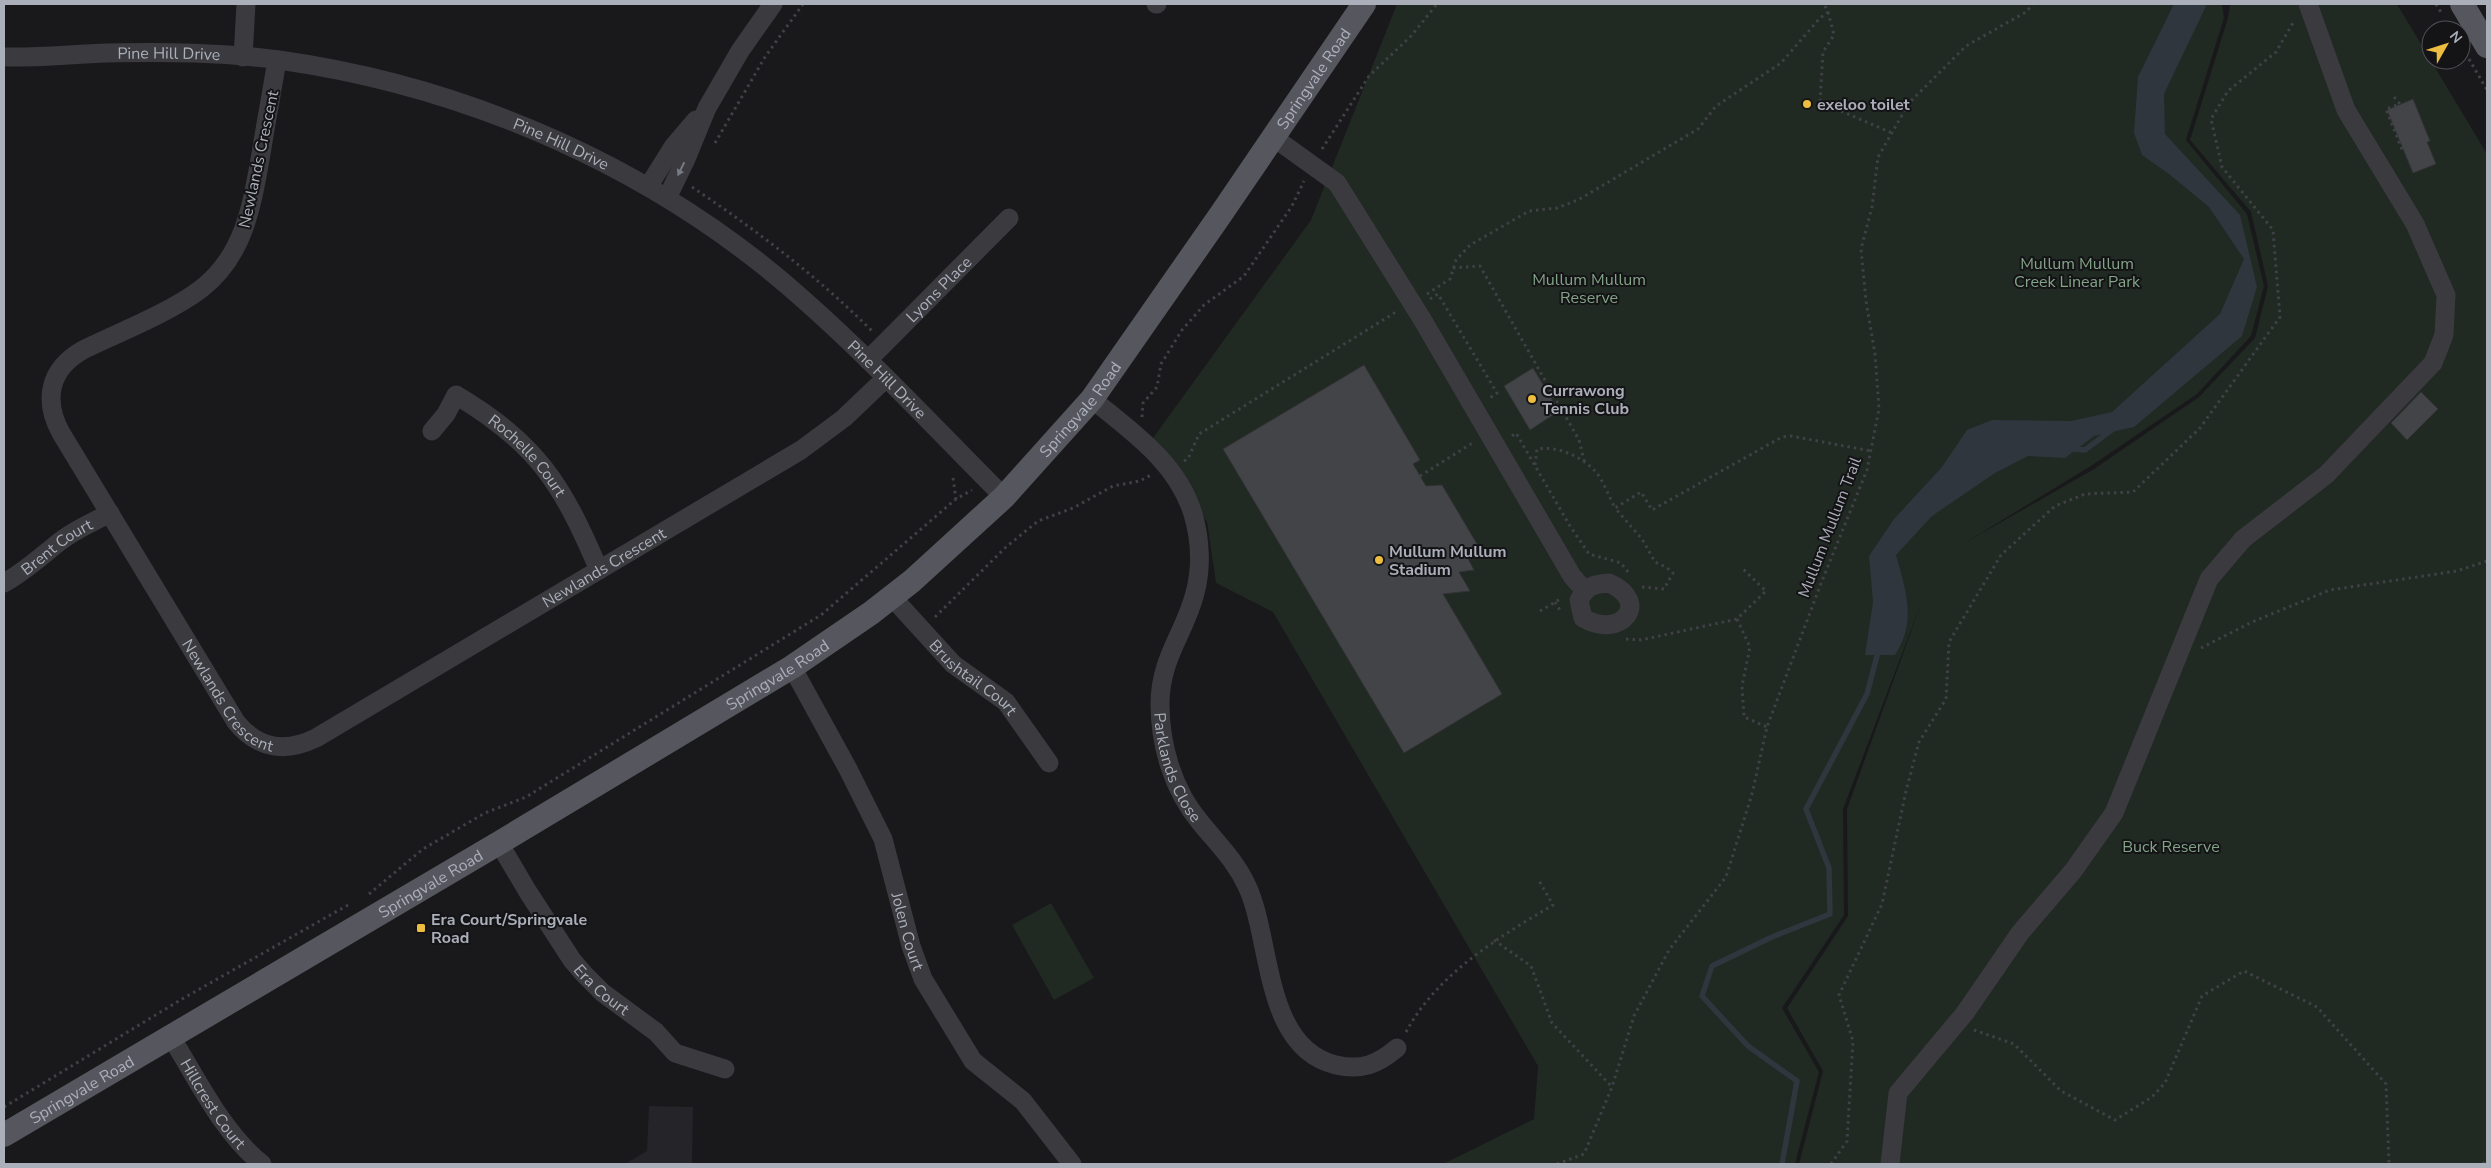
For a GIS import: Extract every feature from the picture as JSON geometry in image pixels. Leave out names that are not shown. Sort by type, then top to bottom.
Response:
[{"type":"main road","name":"Springvale Road","points":[[4,1135],[499,843],[792,667],[892,597],[996,490],[1092,399],[1364,4]]},
{"type":"main road","points":[[2462,4],[2476,50]]},
{"type":"street","points":[[243,57],[246,4]]},
{"type":"street","points":[[667,198],[686,159],[707,108],[740,51],[773,4]]},
{"type":"street","points":[[1890,1164],[1898,1093],[1965,1013],[2020,933],[2073,871],[2114,813],[2209,579],[2243,539],[2326,475],[2433,363],[2444,335],[2446,295],[2415,224],[2346,110],[2300,8]]},
{"type":"street","name":"Pine Hill Drive","points":[[4,57],[146,53],[277,60],[379,80],[461,104],[546,136],[667,198],[696,216],[760,264],[803,298],[868,360],[996,490]]},
{"type":"street","name":"Newlands Crescent","points":[[277,60],[252,205],[244,232],[228,261],[210,281],[194,294],[75,354],[64,364],[55,379],[51,400],[54,420],[236,722],[259,742],[277,748],[300,745],[316,738],[801,450],[844,418],[886,378]]},
{"type":"street","points":[[648,187],[674,147],[707,108]]},
{"type":"street","points":[[1273,137],[1337,184],[1490,432],[1572,576],[1584,590]]},
{"type":"street","name":"Lyons Place","points":[[868,360],[1009,218]]},
{"type":"street","name":"Rochelle Court","points":[[432,431],[446,414],[456,396],[499,422],[536,456],[561,491],[578,522],[599,570]]},
{"type":"street","name":"Parklands Close","points":[[1092,399],[1149,446],[1168,466],[1187,498],[1197,531],[1199,549],[1195,593],[1166,664],[1160,704],[1162,726],[1170,769],[1188,806],[1228,853],[1247,885],[1258,915],[1270,979],[1278,1004],[1292,1033],[1303,1047],[1328,1063],[1356,1067],[1381,1061],[1397,1048]]},
{"type":"street","name":"Brent Court","points":[[4,583],[41,559],[73,533],[110,513]]},
{"type":"street","name":"Brushtail Court","points":[[892,597],[953,664],[1006,702],[1049,763]]},
{"type":"street","name":"Jolen Court","points":[[792,667],[884,839],[910,946],[923,979],[972,1061],[1023,1101],[1072,1164]]},
{"type":"street","name":"Era Court","points":[[499,843],[572,960],[603,993],[656,1032],[675,1052],[725,1068]]},
{"type":"street","name":"Hillcrest Court","points":[[172,1037],[225,1123],[240,1143],[262,1164]]},
{"type":"path","points":[[713,145],[765,57],[802,4]]},
{"type":"path","points":[[1141,421],[1143,402],[1157,387],[1161,364],[1182,330],[1204,305],[1244,276],[1292,206],[1312,165],[1369,76],[1411,36],[1437,4]]},
{"type":"path","points":[[1824,4],[1834,34],[1824,52],[1820,102],[1892,133]]},
{"type":"path","name":"Mullum Mullum Trail","points":[[1557,1164],[1584,1154],[1612,1086],[1634,1016],[1669,950],[1726,877],[1752,794],[1767,727],[1820,586],[1867,470],[1878,409],[1875,354],[1866,301],[1861,249],[1872,207],[1878,157],[1908,103],[1966,46],[2026,12],[2033,4]]},
{"type":"path","points":[[1831,1164],[1847,1141],[1853,1042],[1839,995],[1882,904],[1906,791],[1919,742],[1946,699],[1949,642],[2000,555],[2055,506],[2084,494],[2133,492],[2200,428],[2280,317],[2273,230],[2222,167],[2211,119],[2228,91],[2276,52],[2300,8]]},
{"type":"path","points":[[922,629],[1006,547],[1038,521],[1073,508],[1113,486],[1140,481],[1168,466],[1188,460],[1199,434],[1401,309],[1393,296],[1413,284],[1421,298],[1450,279],[1453,268],[1466,248],[1520,215],[1534,209],[1565,206],[1578,200],[1698,129],[1716,106],[1781,63],[1820,18],[1828,12]]},
{"type":"path","points":[[2476,50],[2487,90]]},
{"type":"path","points":[[2394,97],[2400,104],[2386,109],[2392,130],[2403,152]]},
{"type":"path","points":[[690,185],[769,240],[813,275],[884,344]]},
{"type":"path","points":[[1453,268],[1480,266],[1579,440],[1585,464]]},
{"type":"path","points":[[1424,302],[1438,294],[1496,393],[1489,399]]},
{"type":"path","points":[[1420,476],[1495,428],[1503,441],[1516,433],[1570,526],[1589,554],[1621,562],[1633,578]]},
{"type":"path","points":[[1615,508],[1641,492],[1652,510],[1751,452],[1786,436],[1871,451]]},
{"type":"path","points":[[1535,466],[1537,449],[1549,447],[1567,452],[1595,470],[1615,508],[1642,539],[1655,562],[1673,573],[1664,589],[1650,590],[1639,586]]},
{"type":"path","points":[[953,478],[956,499]]},
{"type":"path","points":[[360,898],[423,849],[485,814],[526,797],[821,615],[956,499],[996,490]]},
{"type":"path","points":[[2174,662],[2252,622],[2330,590],[2457,571],[2487,561]]},
{"type":"path","points":[[1624,639],[1641,640],[1737,619],[1766,591],[1742,568]]},
{"type":"path","points":[[1737,619],[1750,647],[1742,686],[1744,717],[1767,727]]},
{"type":"path","points":[[1397,1048],[1418,1009],[1480,950],[1554,905],[1538,880]]},
{"type":"path","points":[[4,1107],[182,998],[352,903]]},
{"type":"path","points":[[1494,940],[1531,966],[1552,1023],[1612,1086]]},
{"type":"path","points":[[1959,1018],[1969,1028],[2014,1044],[2061,1091],[2115,1120],[2152,1097],[2165,1083],[2202,996],[2244,971],[2318,1007],[2386,1084],[2389,1164]]},
{"type":"path","points":[[2483,1164],[2487,1159]]},
{"type":"shaded area","points":[[2174,4],[2207,4],[2164,94],[2165,134],[2240,215],[2257,287],[2242,336],[2134,427],[2094,436],[2065,458],[2028,456],[1995,473],[1932,516],[1896,555],[1908,606],[1906,630],[1902,642],[1895,655],[1865,655],[1873,602],[1869,556],[1894,519],[1942,467],[1967,430],[1992,420],[2071,421],[2112,412],[2220,314],[2244,259],[2209,207],[2169,174],[2142,155],[2134,133],[2138,77]]},
{"type":"shaded area","points":[[649,1106],[693,1107],[692,1164],[625,1164],[647,1151]]},
{"type":"green space","points":[[1397,4],[2222,4],[2224,18],[2186,140],[2247,214],[2264,286],[2251,336],[2197,394],[2091,466],[1968,541],[2094,469],[2199,397],[2255,338],[2268,286],[2251,212],[2190,140],[2228,18],[2230,4],[2397,4],[2421,44],[2421,70],[2437,70],[2487,154],[2487,1164],[1799,1164],[1823,1071],[1787,1008],[1848,916],[1847,809],[1921,604],[1843,809],[1844,915],[1782,1008],[1819,1072],[1795,1164],[1443,1164],[1534,1119],[1538,1066],[1273,612],[1216,583],[1207,522],[1150,442],[1311,220]]},
{"type":"green space","points":[[1051,903],[1094,978],[1054,1000],[1012,925]]},
{"type":"building","points":[[2413,99],[2430,141],[2427,142],[2436,164],[2413,173],[2387,110]]},
{"type":"building","name":"Mullum Mullum Stadium","points":[[1364,365],[1420,460],[1413,464],[1426,486],[1442,485],[1480,549],[1464,551],[1474,570],[1459,572],[1470,591],[1443,594],[1502,694],[1404,753],[1223,449]]},
{"type":"building","name":"Currawong Tennis Club","points":[[1533,368],[1559,411],[1530,430],[1504,386]]},
{"type":"building","points":[[2421,392],[2438,409],[2407,440],[2391,423]]},
{"type":"waterway","points":[[2072,449],[2085,450],[2113,429]]},
{"type":"waterway","points":[[1782,1164],[1797,1081],[1748,1046],[1702,996],[1712,966],[1772,937],[1830,914],[1829,868],[1806,809],[1867,694],[1879,648]]},
{"type":"place","name":"exeloo toilet","points":[[1807,104]]},
{"type":"place","name":"Currawong Tennis Club","points":[[1532,399]]},
{"type":"place","name":"Mullum Mullum Stadium","points":[[1379,560]]},
{"type":"place","name":"Era Court/Springvale Road","points":[[421,928]]},
{"type":"park label","name":"Mullum Mullum Creek Linear Park","points":[[2077,272]]},
{"type":"park label","name":"Mullum Mullum Reserve","points":[[1589,288]]},
{"type":"park label","name":"Buck Reserve","points":[[2171,846]]}]
